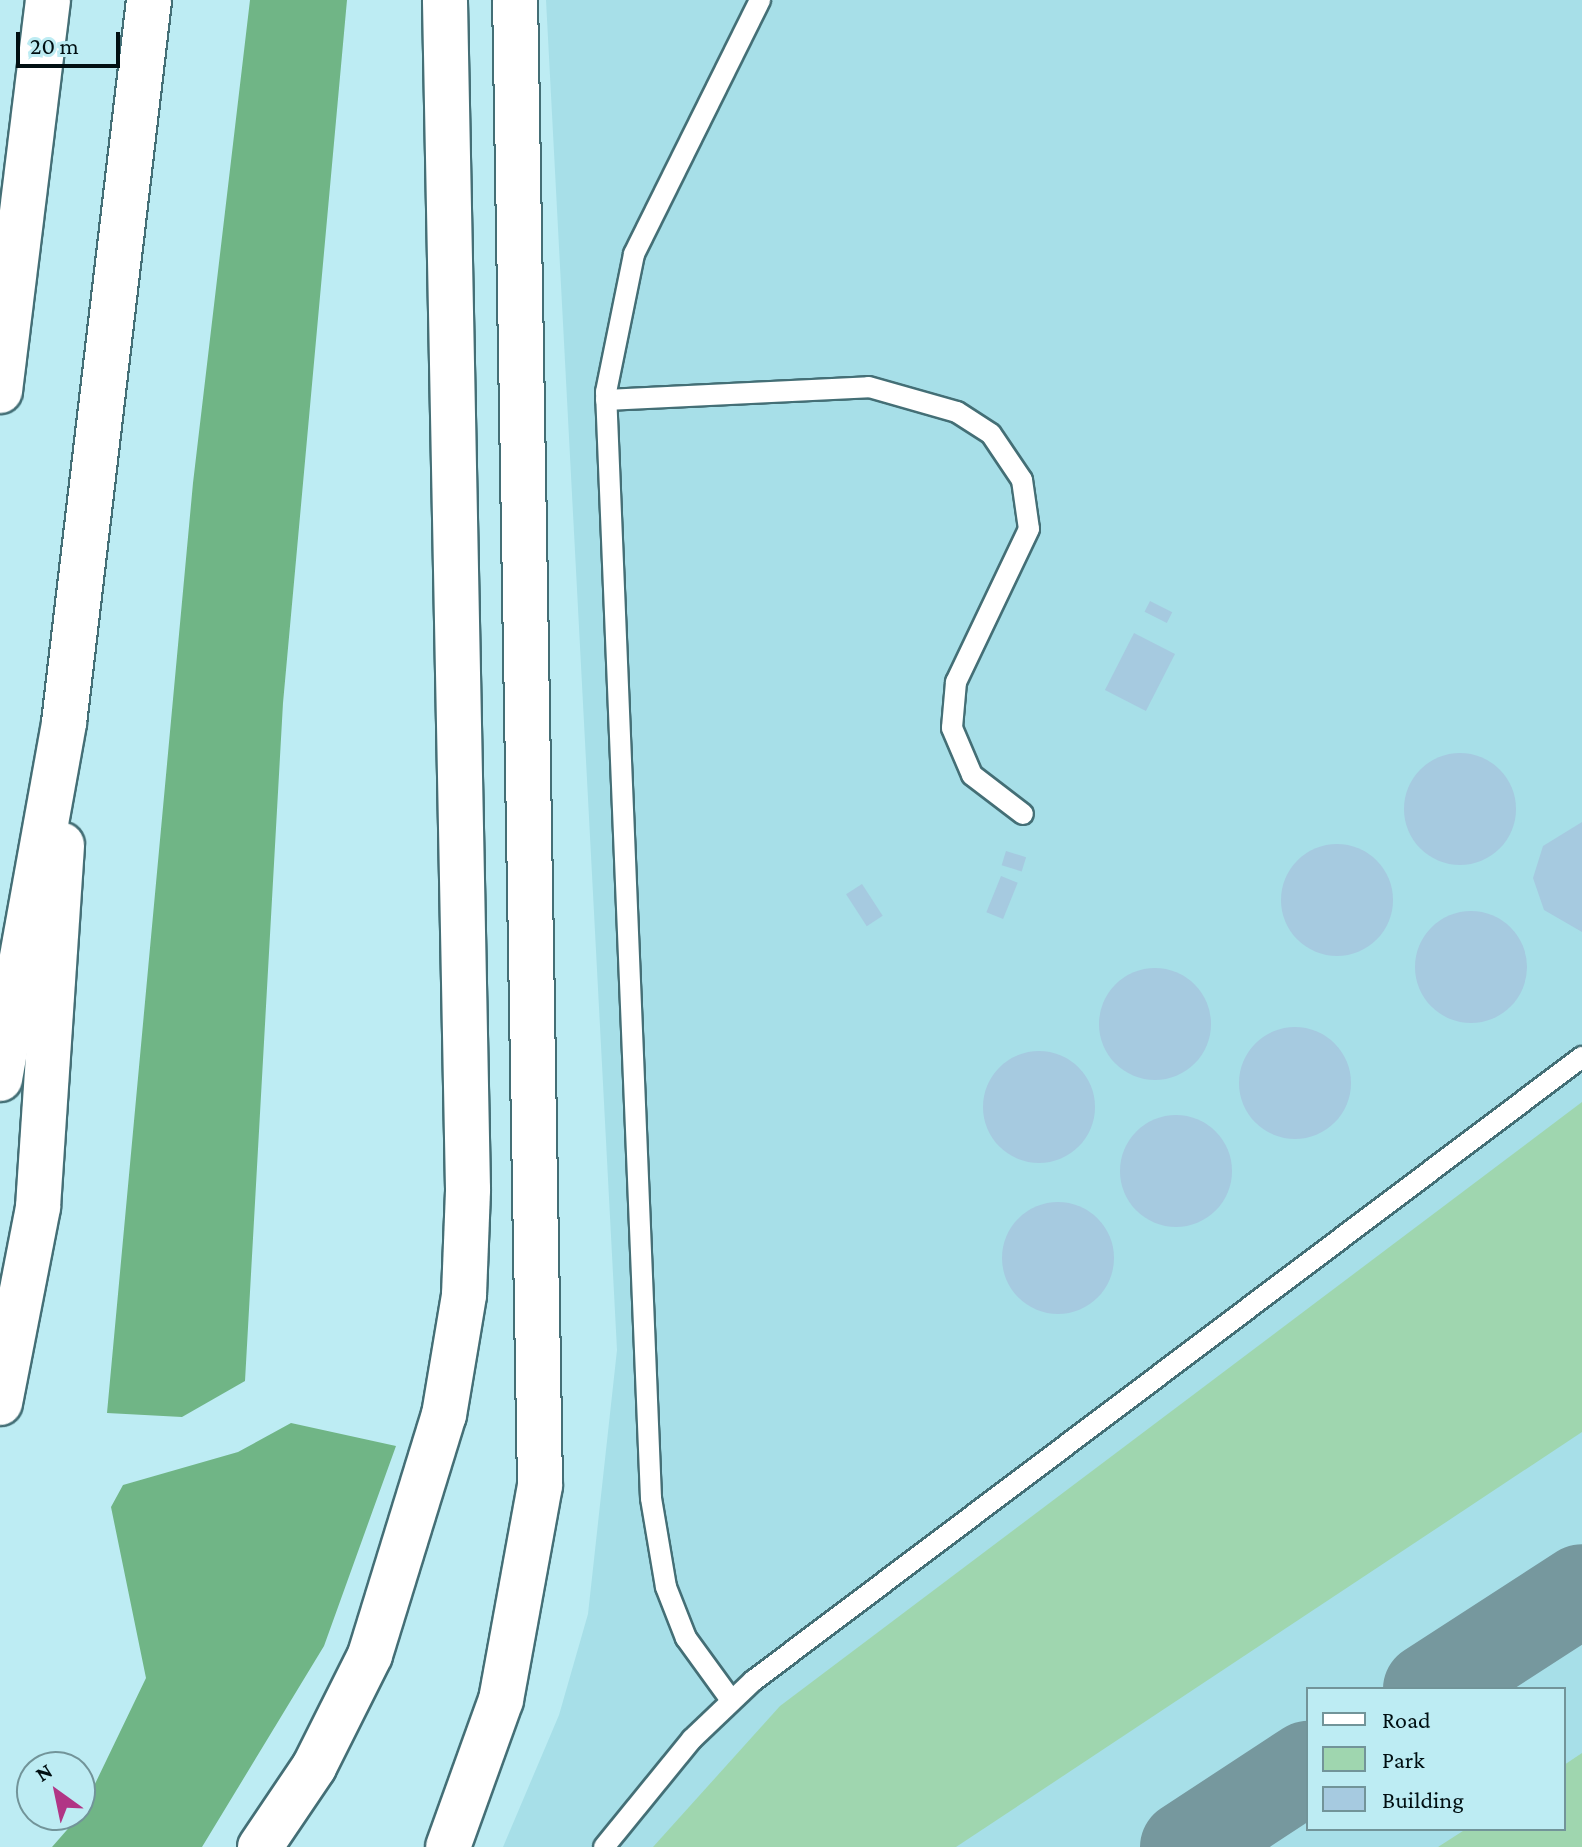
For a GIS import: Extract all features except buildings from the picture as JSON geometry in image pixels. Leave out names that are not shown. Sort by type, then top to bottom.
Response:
[{"type":"main road","points":[[0,391],[24,155],[48,0]]},
{"type":"main road","points":[[0,1079],[64,723],[149,0]]},
{"type":"main road","points":[[260,1847],[314,1767],[370,1655],[444,1415],[464,1295],[468,1173],[445,0]]},
{"type":"main road","points":[[448,1847],[501,1700],[540,1486],[515,0]]},
{"type":"main road","points":[[0,210],[24,155]]},
{"type":"main road","points":[[0,1403],[38,1207],[53,1059],[64,723]]},
{"type":"lane","points":[[731,1700],[703,1667],[666,1587],[651,1498],[606,400],[609,351],[634,254],[760,0]]},
{"type":"lane","points":[[606,400],[869,387],[929,401],[991,434],[1022,480],[1029,529],[956,682],[952,728],[972,775],[1023,814]]},
{"type":"lane","points":[[604,1847],[731,1700],[1582,1057]]},
{"type":"shaded area","points":[[546,0],[1582,0],[1582,1847],[503,1847],[559,1715],[588,1614],[617,1350]]},
{"type":"green space","points":[[250,0],[347,0],[283,703],[245,1381],[182,1417],[107,1413],[193,483]]},
{"type":"green space","points":[[1582,1102],[1582,1432],[956,1847],[653,1847],[780,1706]]},
{"type":"green space","points":[[291,1423],[396,1446],[324,1646],[202,1847],[52,1847],[66,1831],[96,1831],[96,1782],[146,1678],[111,1507],[123,1485],[238,1452]]},
{"type":"green space","points":[[1582,1753],[1582,1847],[1438,1847],[1463,1831],[1566,1831],[1566,1764]]},
{"type":"taxiway","points":[[1432,1687],[1582,1590]]},
{"type":"taxiway","points":[[1186,1847],[1306,1768]]}]
